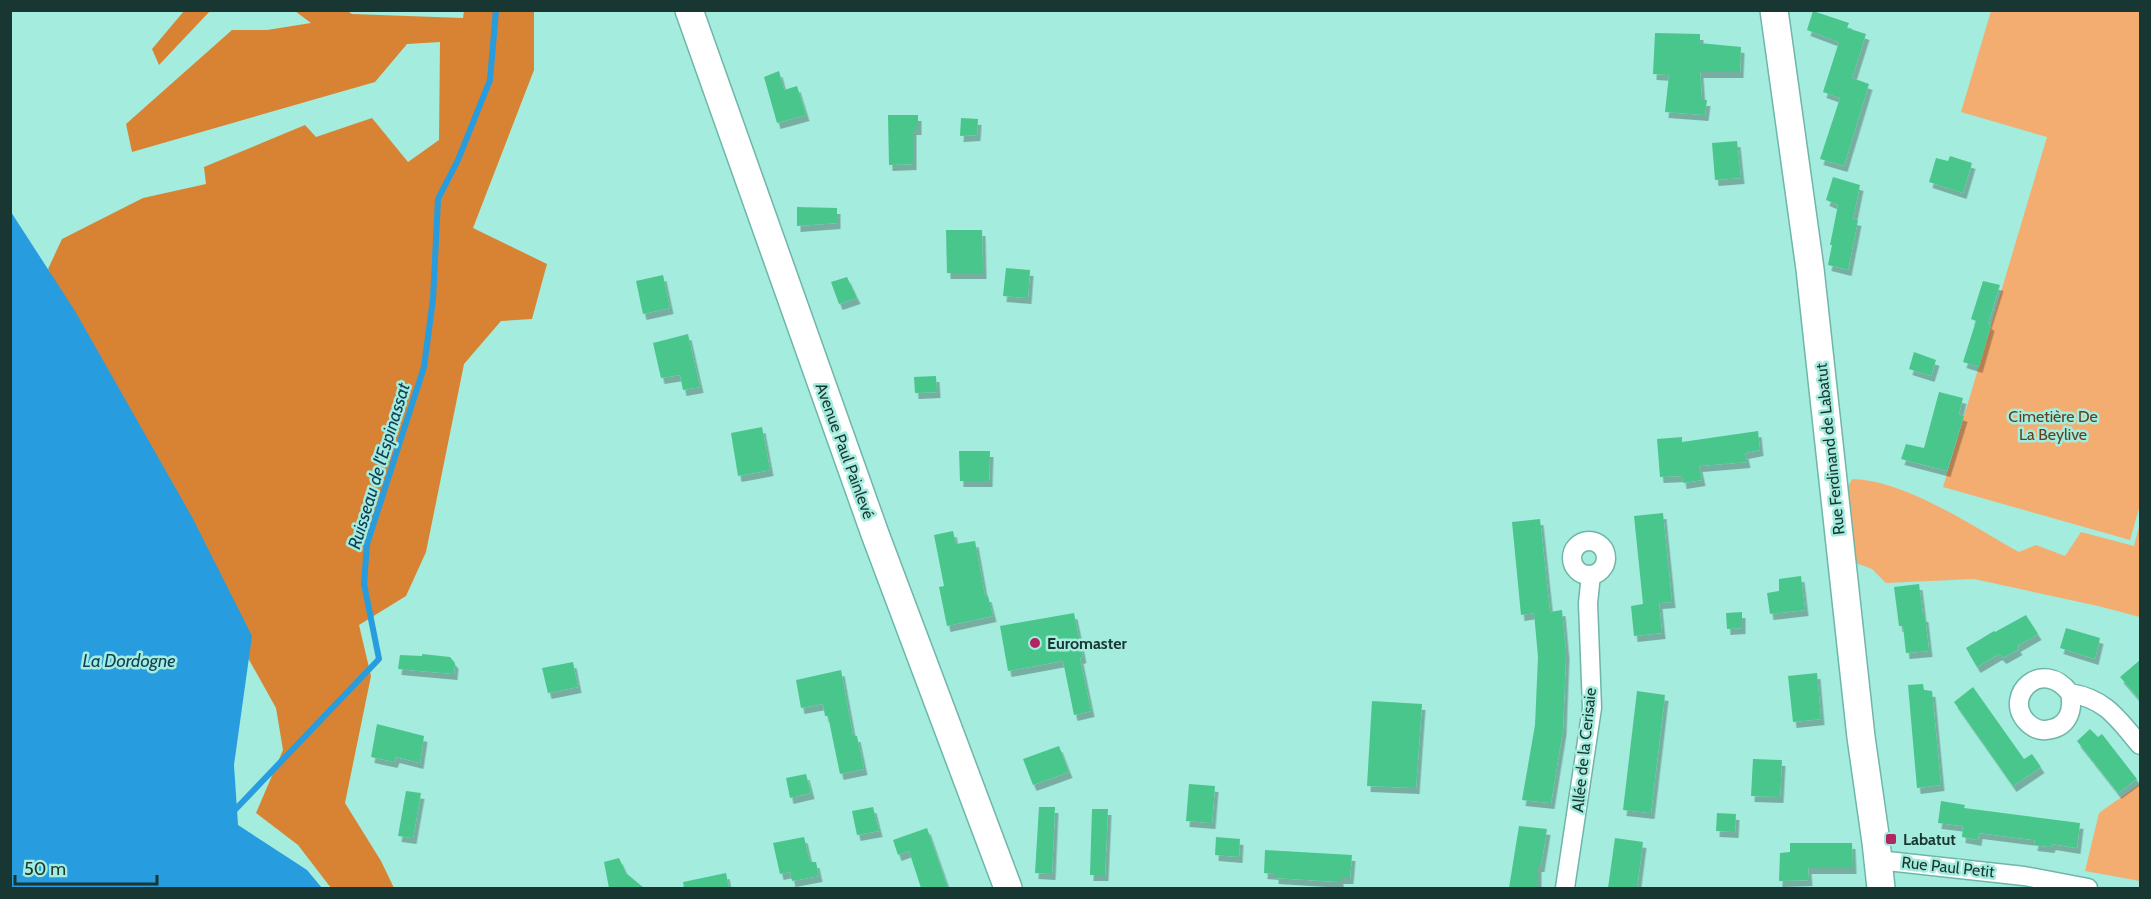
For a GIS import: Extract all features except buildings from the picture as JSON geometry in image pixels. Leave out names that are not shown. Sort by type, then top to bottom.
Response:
[{"type":"main road","name":"Avenue Paul Painlevé","points":[[689,10],[875,534],[1008,888]]},
{"type":"main road","name":"Rue Ferdinand de Labatut","points":[[1774,10],[1810,269],[1860,726],[1881,888]]},
{"type":"street","name":"Allée de la Cerisaie","points":[[1565,888],[1592,708],[1588,603],[1591,575]]},
{"type":"street","points":[[2070,693],[2086,696],[2108,707],[2140,745]]},
{"type":"street","name":"Rue Paul Petit","points":[[1878,860],[2024,876],[2088,888]]},
{"type":"green space","name":"Cimetière De La Beylive","points":[[1991,11],[2140,11],[2140,505],[2130,540],[1943,487],[2047,137],[1961,112]]},
{"type":"green space","points":[[1852,479],[1872,481],[1916,496],[2019,552],[2036,545],[2065,556],[2081,532],[2134,546],[2140,523],[2140,617],[1974,579],[1886,583],[1872,569],[1856,563],[1847,489]]},
{"type":"green space","points":[[2140,784],[2140,881],[2085,871],[2099,813]]},
{"type":"shaded area","points":[[346,10],[352,14],[463,18],[464,11],[534,11],[534,70],[473,228],[547,264],[532,319],[501,321],[464,364],[426,552],[406,596],[359,625],[371,676],[345,803],[381,861],[394,888],[331,888],[298,845],[256,813],[283,750],[276,708],[204,579],[48,269],[62,239],[143,198],[206,184],[204,167],[305,125],[316,137],[372,118],[408,162],[439,140],[440,42],[407,44],[375,82],[132,152],[126,124],[232,30],[267,30],[311,23],[295,11]]},
{"type":"shaded area","points":[[184,11],[210,11],[159,65],[152,49]]},
{"type":"water","name":"La Dordogne","points":[[11,212],[75,311],[192,517],[252,636],[234,765],[238,825],[307,870],[322,888],[11,888]]},
{"type":"waterway","name":"Ruisseau de l'Espinassat","points":[[231,814],[379,659],[364,584],[367,544],[424,367],[433,299],[438,199],[458,160],[490,80],[496,10]]},
{"type":"place","name":"Euromaster","points":[[1035,643]]},
{"type":"place","name":"Labatut","points":[[1891,839]]}]
